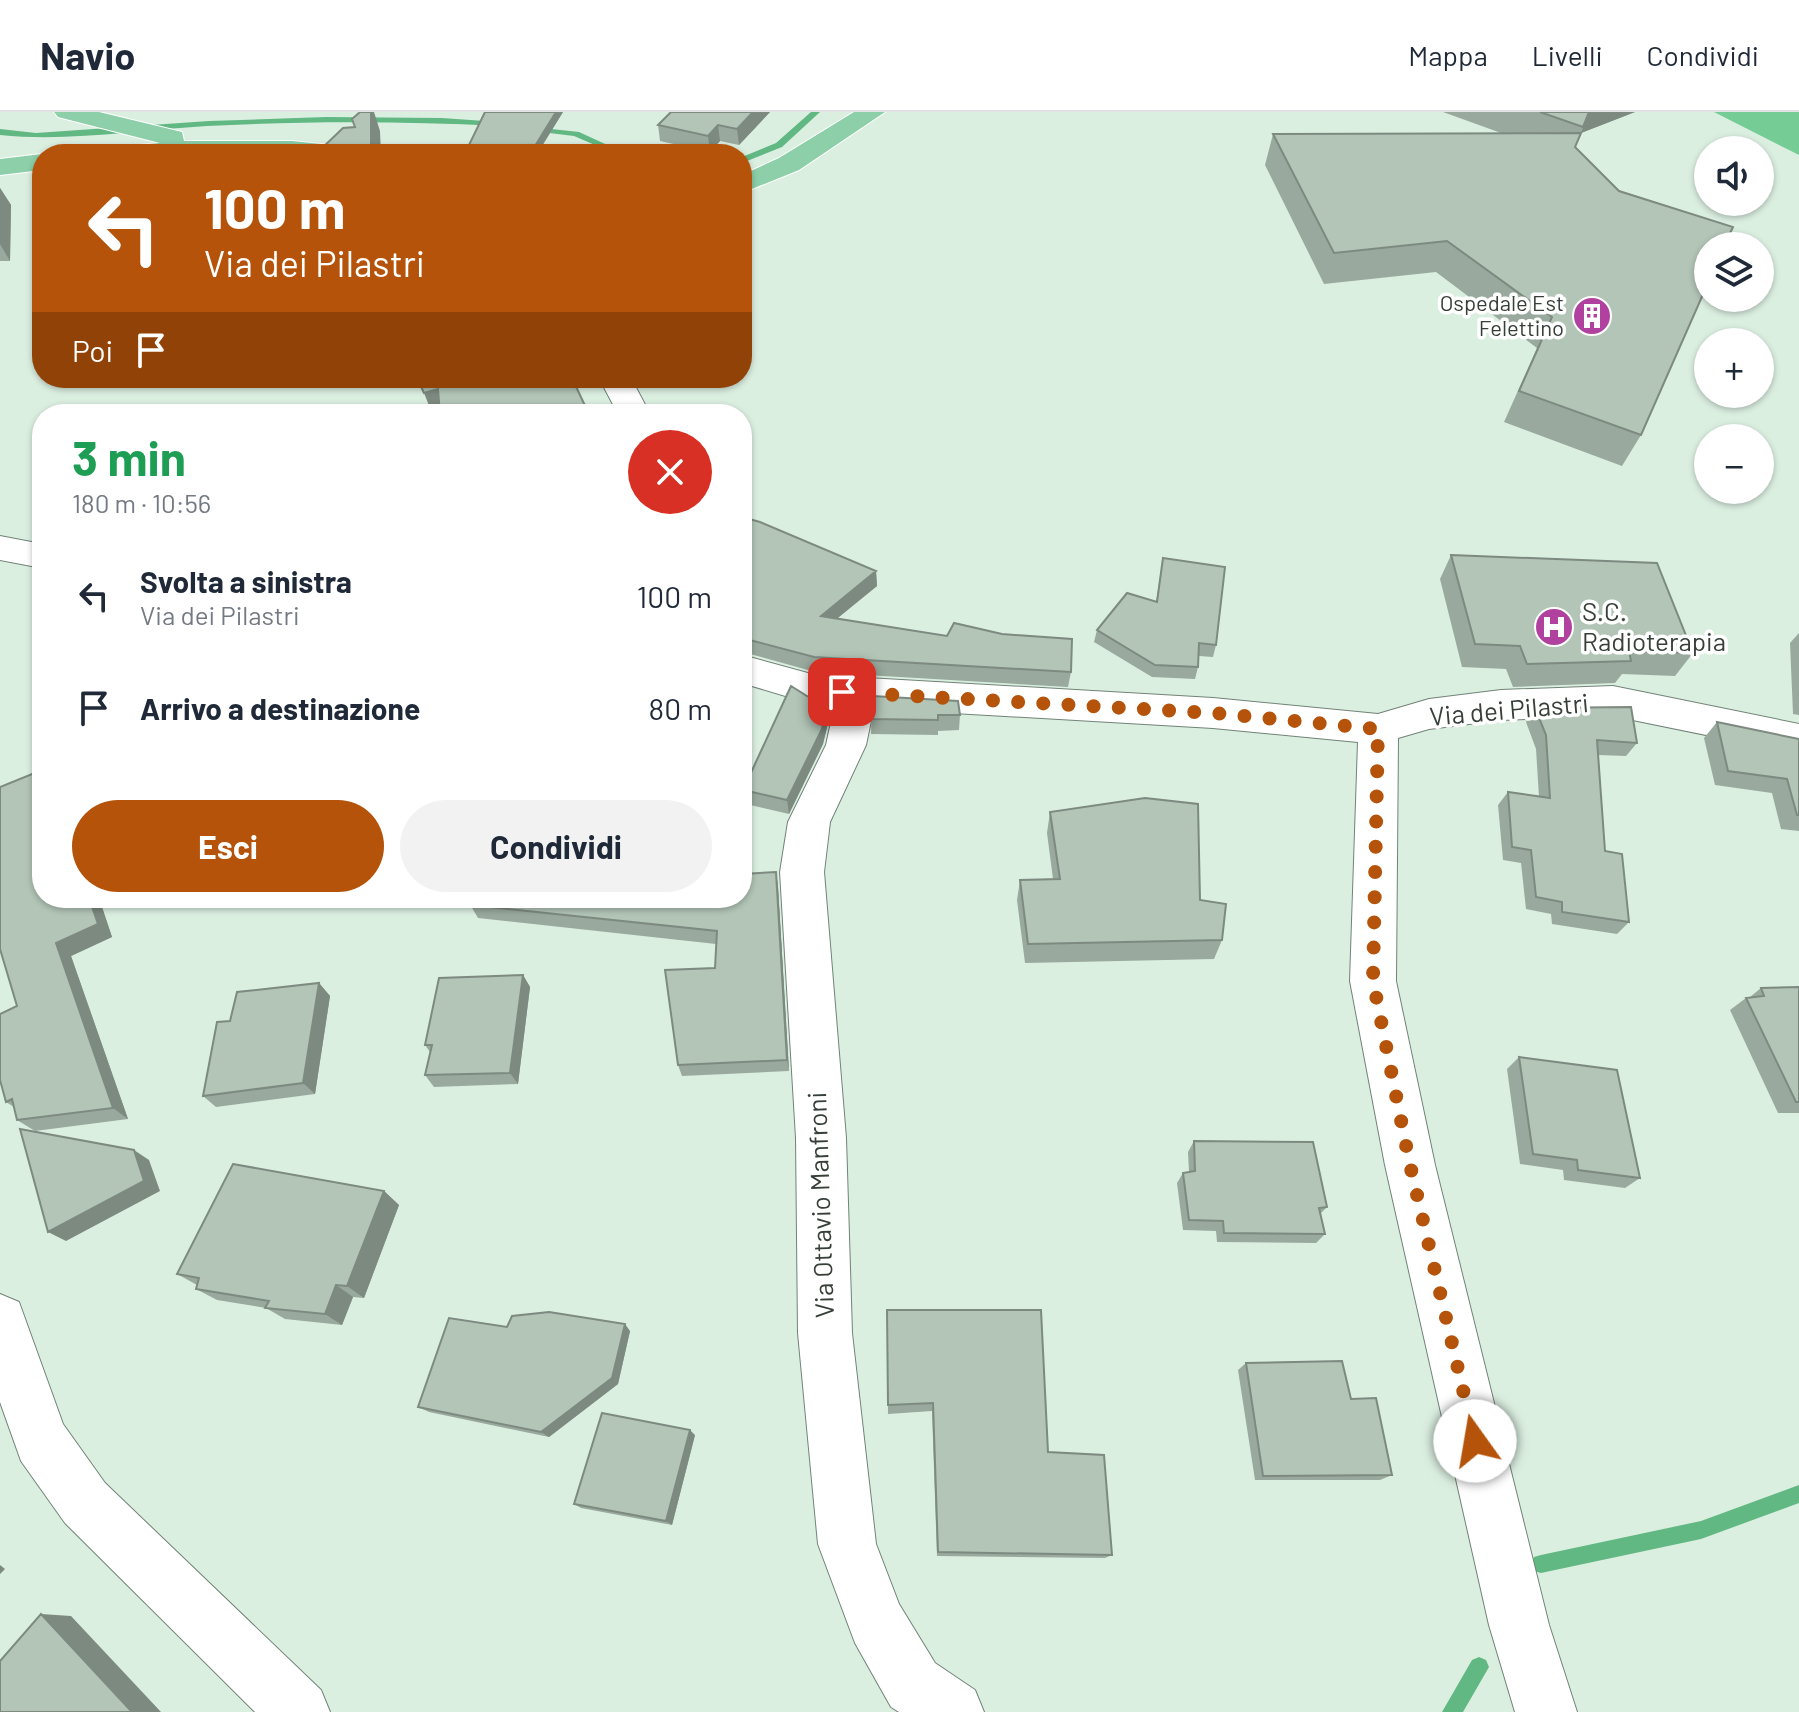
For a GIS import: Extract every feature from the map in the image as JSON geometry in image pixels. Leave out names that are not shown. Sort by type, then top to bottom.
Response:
[{"type":"main road","points":[[67,112],[203,144]]},
{"type":"main road","points":[[752,181],[789,164],[860,115]]},
{"type":"main road","points":[[0,167],[32,163]]},
{"type":"street","points":[[0,548],[32,554]]},
{"type":"street","name":"Via dei Pilastri","points":[[752,672],[815,690],[1213,713],[1378,729],[1429,714],[1501,705],[1613,701],[1799,739]]},
{"type":"street","name":"Via Ottavio Manfroni","points":[[815,690],[852,716],[846,745],[809,822],[802,872],[821,1138],[825,1333],[847,1544],[876,1622],[913,1685],[953,1712]]},
{"type":"street","points":[[1378,729],[1373,981],[1410,1165],[1519,1625],[1546,1712]]},
{"type":"street","points":[[0,1321],[41,1441],[85,1503],[299,1712]]},
{"type":"green space","points":[[1714,112],[1799,112],[1799,155],[1774,142],[1774,136],[1761,136]]},
{"type":"building","points":[[360,112],[371,112],[371,144],[326,144],[343,128],[355,127],[352,119]]},
{"type":"building","points":[[485,112],[556,112],[536,144],[469,144]]},
{"type":"building","points":[[671,112],[753,112],[737,129],[718,125],[708,136],[658,125]]},
{"type":"building","points":[[1540,112],[1589,112],[1583,127]]},
{"type":"building","name":"Ospedale Est Felettino","points":[[1581,133],[1575,147],[1619,191],[1733,227],[1731,232],[1694,232],[1695,312],[1641,435],[1519,391],[1552,317],[1447,241],[1334,253],[1273,134]]},
{"type":"building","points":[[422,388],[577,388],[584,404],[439,404],[438,389],[424,393]]},
{"type":"building","points":[[752,520],[876,571],[821,616],[947,636],[954,623],[1002,634],[1072,639],[1071,672],[814,657],[752,641]]},
{"type":"building","name":"S.C. Radioterapia","points":[[1451,555],[1657,563],[1693,653],[1629,651],[1631,661],[1527,664],[1520,646],[1475,644]]},
{"type":"building","points":[[1163,558],[1225,567],[1216,645],[1199,643],[1198,667],[1155,665],[1097,630],[1127,593],[1157,602]]},
{"type":"building","points":[[791,686],[826,708],[822,729],[787,800],[752,792],[752,770]]},
{"type":"building","points":[[872,696],[958,701],[960,715],[938,715],[938,720],[871,719]]},
{"type":"building","points":[[1631,707],[1637,743],[1597,740],[1605,851],[1622,854],[1629,922],[1562,912],[1562,902],[1536,897],[1531,850],[1512,847],[1508,792],[1550,798],[1546,735],[1535,708]]},
{"type":"building","points":[[1717,722],[1799,739],[1799,815],[1787,779],[1728,771]]},
{"type":"building","points":[[32,774],[32,908],[92,908],[98,924],[56,943],[113,1108],[17,1120],[12,1099],[6,1102],[0,1080],[0,1014],[17,1006],[0,949],[0,787]]},
{"type":"building","points":[[1145,798],[1198,804],[1200,900],[1226,904],[1222,940],[1028,944],[1020,880],[1060,879],[1050,812]]},
{"type":"building","points":[[776,872],[787,1060],[678,1065],[665,970],[715,968],[717,931],[499,908],[752,908],[752,873]]},
{"type":"building","points":[[523,975],[510,1073],[425,1075],[432,1045],[425,1045],[439,978]]},
{"type":"building","points":[[319,983],[303,1083],[203,1096],[217,1022],[230,1021],[237,992]]},
{"type":"building","points":[[1799,987],[1799,1102],[1796,1102],[1746,998],[1764,996],[1761,988]]},
{"type":"building","points":[[1519,1057],[1617,1070],[1640,1178],[1578,1170],[1577,1160],[1533,1154]]},
{"type":"building","points":[[20,1129],[134,1150],[144,1181],[48,1232]]},
{"type":"building","points":[[1194,1141],[1313,1142],[1327,1207],[1319,1208],[1325,1234],[1224,1233],[1223,1221],[1189,1220],[1183,1173],[1195,1171]]},
{"type":"building","points":[[233,1164],[384,1191],[347,1286],[336,1285],[325,1314],[265,1308],[269,1301],[196,1289],[199,1278],[177,1274]]},
{"type":"building","points":[[887,1310],[1041,1310],[1048,1452],[1104,1455],[1112,1555],[938,1552],[933,1403],[888,1405]]},
{"type":"building","points":[[549,1312],[625,1324],[612,1378],[541,1432],[418,1407],[449,1318],[507,1327],[512,1316]]},
{"type":"building","points":[[1342,1361],[1351,1399],[1376,1398],[1392,1475],[1263,1476],[1246,1363]]},
{"type":"building","points":[[602,1413],[690,1430],[666,1521],[574,1504]]},
{"type":"building","points":[[41,1614],[132,1712],[0,1712],[0,1661]]},
{"type":"waterway","points":[[752,156],[779,145],[816,112]]},
{"type":"waterway","points":[[0,132],[36,136],[326,119],[499,124]]},
{"type":"waterway","points":[[536,129],[576,134],[600,144]]},
{"type":"waterway","points":[[1541,1564],[1701,1530],[1799,1494]]},
{"type":"waterway","points":[[1452,1712],[1479,1667]]},
{"type":"place","name":"Ospedale Est Felettino","points":[[1592,316]]},
{"type":"place","name":"S.C. Radioterapia","points":[[1554,627]]},
{"type":"route","points":[[842,692],[1213,713],[1378,729],[1373,981],[1410,1165],[1475,1441]]}]
